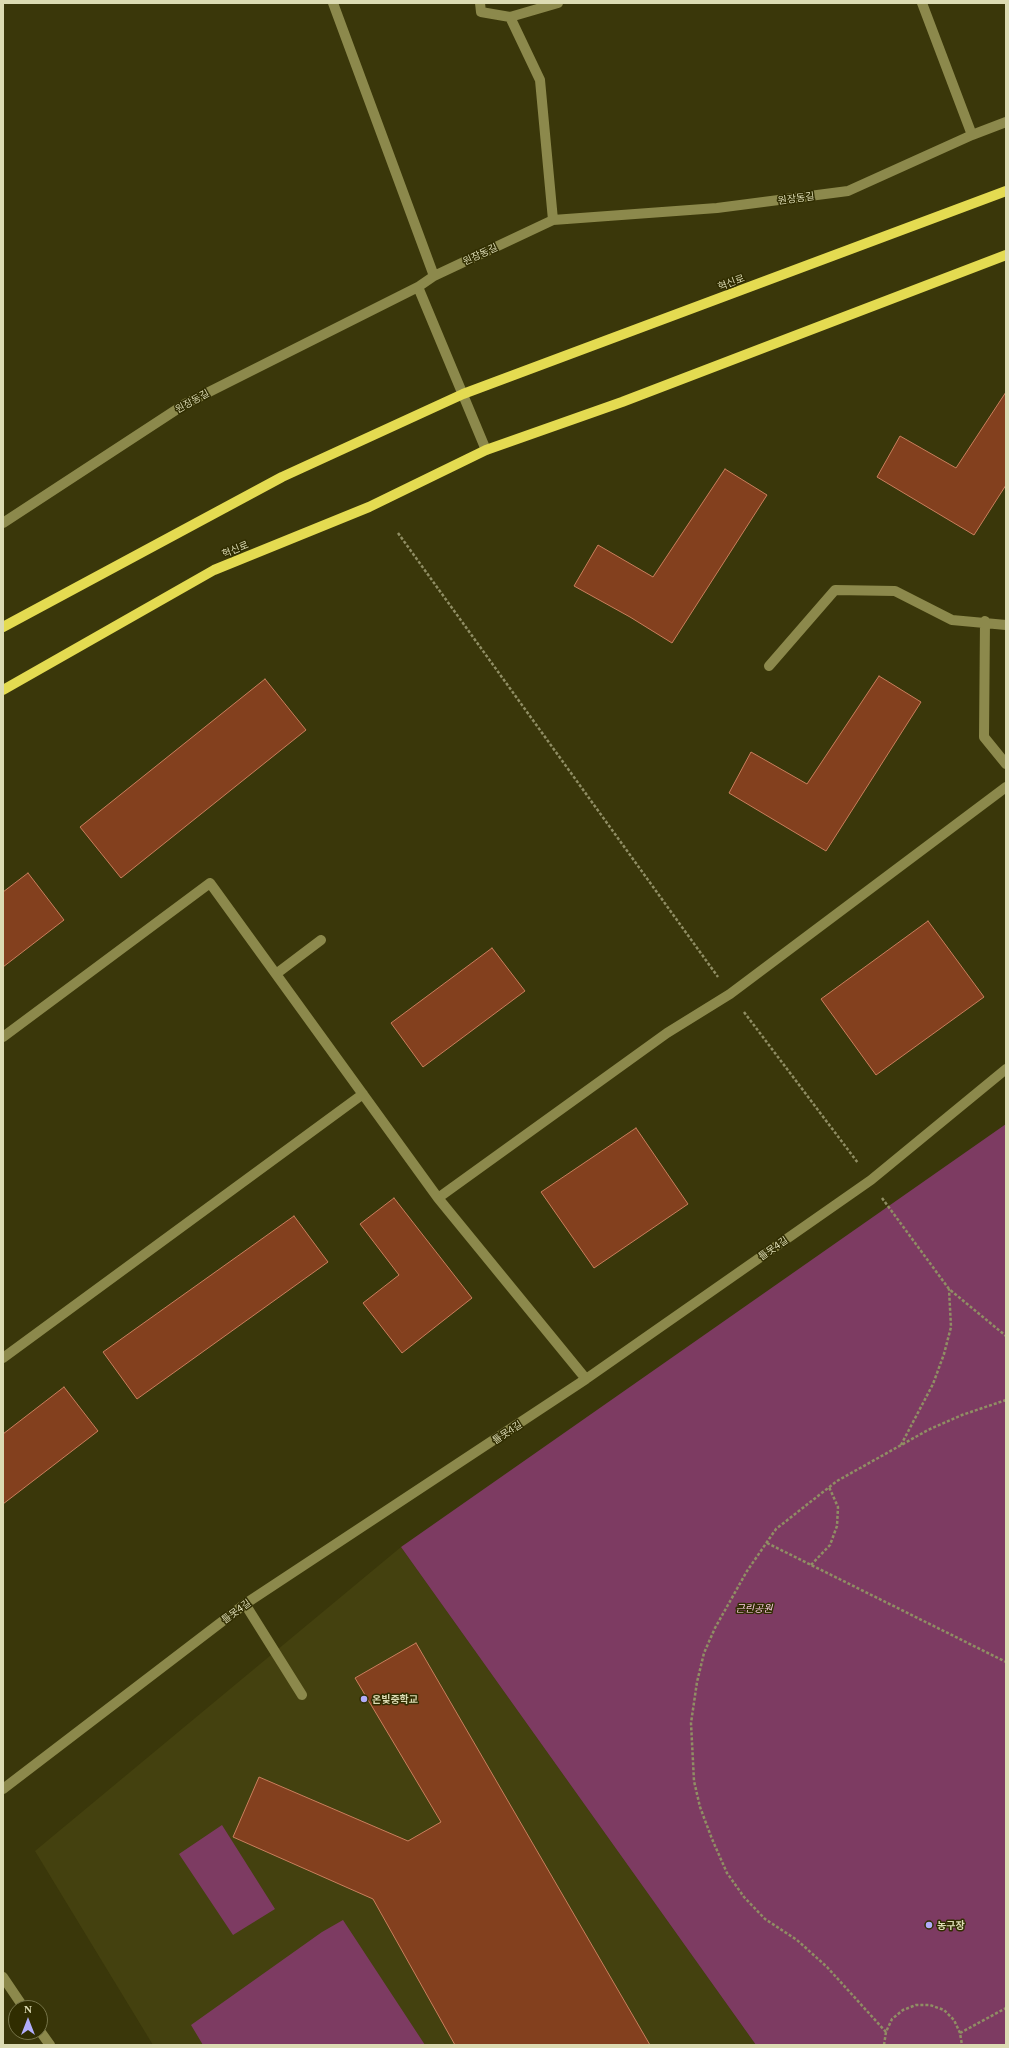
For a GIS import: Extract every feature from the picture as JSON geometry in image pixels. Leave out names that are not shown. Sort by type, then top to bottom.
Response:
[{"type":"main road","name":"혁신로","points":[[3,627],[282,477],[463,394],[1006,191]]},
{"type":"main road","name":"혁신로","points":[[3,690],[214,570],[369,507],[486,450],[622,402],[1006,255]]},
{"type":"street","points":[[333,3],[434,276]]},
{"type":"street","points":[[480,3],[481,12],[510,17],[558,3]]},
{"type":"street","points":[[922,3],[972,135]]},
{"type":"street","points":[[510,17],[540,80],[553,220]]},
{"type":"street","name":"원장동길","points":[[3,524],[185,404],[418,288],[434,276],[553,220],[717,208],[848,191],[972,135],[1006,122]]},
{"type":"street","points":[[418,288],[486,450]]},
{"type":"street","points":[[769,666],[835,590],[895,591],[952,620],[985,621],[1006,624]]},
{"type":"street","points":[[985,621],[984,737],[1006,764]]},
{"type":"street","points":[[438,1198],[667,1033],[730,994],[1006,787]]},
{"type":"street","points":[[3,1037],[210,883],[438,1198],[586,1379]]},
{"type":"street","points":[[276,974],[321,940]]},
{"type":"street","name":"틀못4길","points":[[3,1789],[245,1604],[586,1379],[871,1180],[1006,1069]]},
{"type":"street","points":[[3,1358],[363,1094]]},
{"type":"street","points":[[245,1604],[302,1695]]},
{"type":"street","points":[[3,1977],[19,2000]]},
{"type":"path","points":[[398,533],[730,994],[871,1180],[888,1207],[949,1289],[1006,1336]]},
{"type":"path","points":[[901,1445],[933,1384],[944,1354],[951,1327],[949,1289]]},
{"type":"path","points":[[886,2032],[827,1967],[796,1940],[765,1919],[744,1897],[728,1873],[712,1839],[700,1807],[694,1781],[691,1723],[704,1653],[715,1628],[747,1571],[776,1529],[837,1481],[901,1445],[962,1415],[1006,1400]]},
{"type":"path","points":[[811,1565],[830,1545],[837,1526],[838,1507],[829,1487]]},
{"type":"path","points":[[766,1543],[1006,1662]]},
{"type":"path","points":[[884,2045],[886,2032],[892,2019],[903,2010],[916,2005],[930,2005],[944,2010],[954,2020],[960,2033],[962,2045]]},
{"type":"path","points":[[960,2033],[1006,2008]]},
{"type":"shaded area","name":"온빛중학교","points":[[401,1547],[756,2045],[153,2045],[35,1851]]},
{"type":"green space","name":"근린공원","points":[[1006,1124],[1006,2045],[756,2045],[401,1547]]},
{"type":"green space","points":[[222,1825],[275,1909],[233,1935],[179,1854]]},
{"type":"green space","points":[[343,1920],[425,2045],[203,2045],[191,2025],[322,1932]]},
{"type":"building","points":[[1006,392],[1006,485],[974,535],[877,477],[900,436],[956,468]]},
{"type":"building","points":[[725,469],[767,495],[672,643],[630,617],[574,586],[598,545],[653,577]]},
{"type":"building","points":[[879,676],[921,702],[826,851],[729,793],[751,752],[807,784]]},
{"type":"building","points":[[265,679],[306,730],[121,878],[80,827]]},
{"type":"building","points":[[28,873],[64,920],[3,967],[3,892]]},
{"type":"building","points":[[928,921],[984,997],[876,1075],[821,999]]},
{"type":"building","points":[[492,948],[525,991],[423,1067],[391,1023]]},
{"type":"building","points":[[636,1128],[688,1204],[594,1268],[541,1192]]},
{"type":"building","points":[[394,1198],[472,1298],[402,1353],[363,1303],[399,1275],[360,1224]]},
{"type":"building","points":[[294,1216],[328,1262],[137,1399],[103,1352]]},
{"type":"building","points":[[64,1387],[98,1431],[3,1504],[3,1434]]},
{"type":"building","name":"온빛중학교","points":[[416,1643],[650,2045],[455,2045],[373,1899],[233,1837],[259,1777],[408,1841],[441,1822],[355,1678]]},
{"type":"place","name":"온빛중학교","points":[[364,1699]]},
{"type":"place","name":"농구장","points":[[929,1925]]}]
